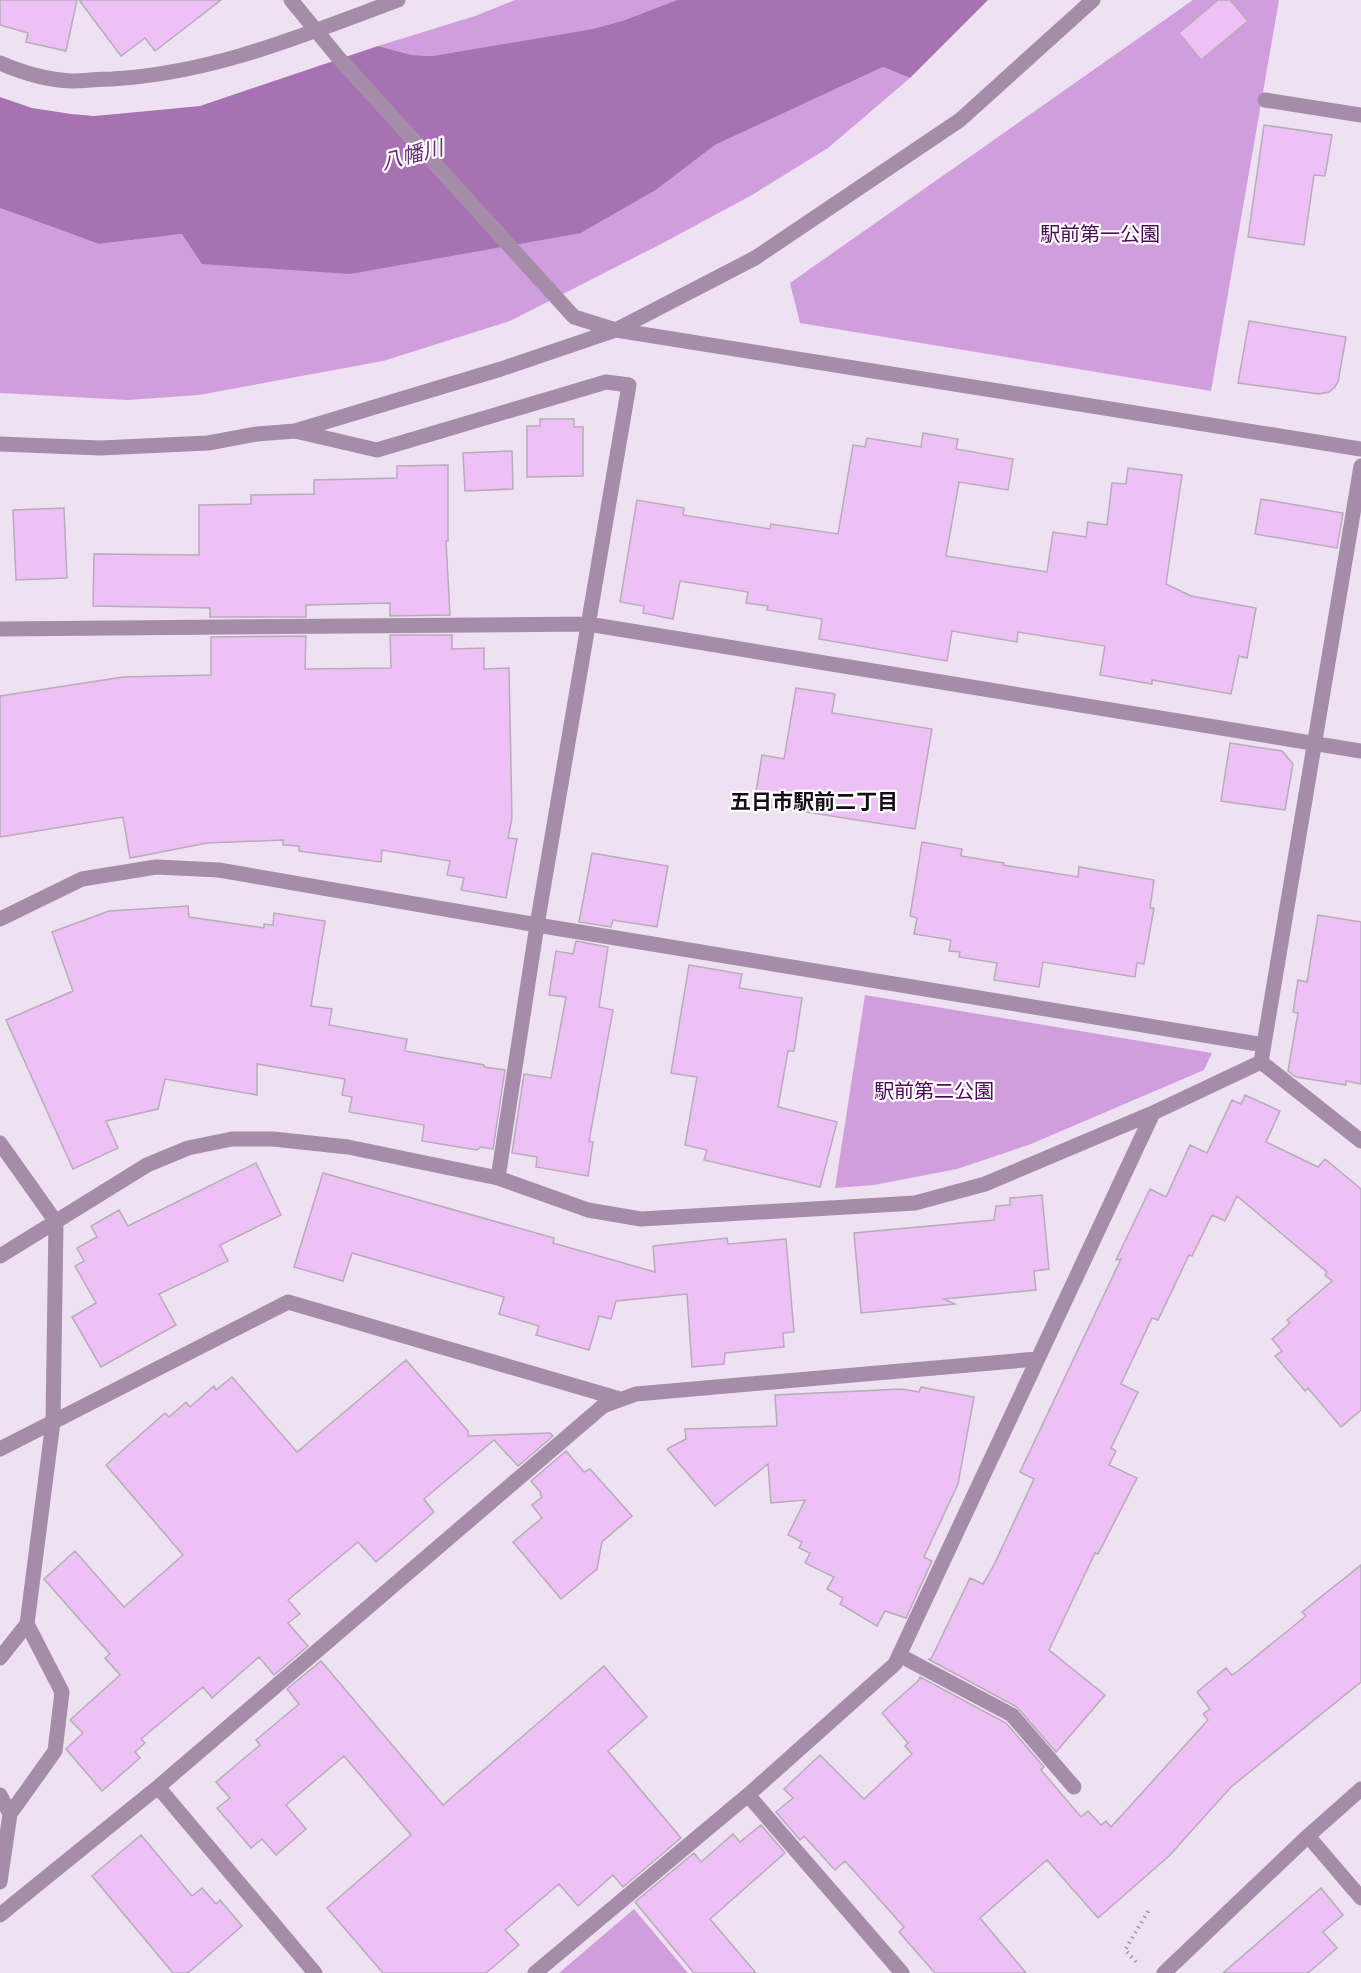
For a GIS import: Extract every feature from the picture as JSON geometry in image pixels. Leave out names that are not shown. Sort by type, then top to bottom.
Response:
[{"type":"street","points":[[291,0],[337,56],[574,318],[616,330],[1361,449]]},
{"type":"street","points":[[0,63],[19,71],[69,81],[145,77],[259,52],[398,0]]},
{"type":"street","points":[[0,444],[100,448],[208,443],[257,434],[295,431],[501,369],[616,330],[755,258],[960,120],[1093,0]]},
{"type":"street","points":[[1265,100],[1361,115]]},
{"type":"street","points":[[295,431],[377,450],[606,382],[629,385],[537,925],[498,1178]]},
{"type":"street","points":[[1261,1062],[1361,466]]},
{"type":"street","points":[[0,629],[588,624],[1361,751]]},
{"type":"street","points":[[0,919],[82,879],[156,867],[219,870],[1264,1045]]},
{"type":"street","points":[[0,1256],[147,1165],[188,1148],[232,1139],[273,1139],[348,1147],[498,1178],[588,1210],[641,1219],[915,1203],[985,1184],[1153,1113],[1261,1062]]},
{"type":"street","points":[[1261,1062],[1361,1141]]},
{"type":"street","points":[[535,1973],[748,1795],[895,1664],[1153,1113]]},
{"type":"street","points":[[0,1143],[56,1222],[53,1422],[27,1624],[0,1658]]},
{"type":"street","points":[[0,1449],[288,1302],[621,1399],[603,1406],[158,1787],[0,1915]]},
{"type":"street","points":[[603,1406],[636,1394],[1037,1359]]},
{"type":"street","points":[[0,1882],[10,1814],[55,1751],[63,1692],[27,1624]]},
{"type":"street","points":[[899,1655],[1012,1716],[1074,1787]]},
{"type":"street","points":[[158,1787],[315,1973]]},
{"type":"street","points":[[1164,1973],[1308,1836],[1361,1789]]},
{"type":"street","points":[[0,1795],[10,1814]]},
{"type":"street","points":[[748,1795],[902,1973]]},
{"type":"street","points":[[1308,1836],[1361,1899]]},
{"type":"path","points":[[1136,1962],[1125,1950],[1150,1908]]},
{"type":"green space","points":[[515,0],[677,0],[622,21],[592,29],[432,56],[412,55],[378,46],[475,16]]},
{"type":"green space","name":"駅前第一公園","points":[[1193,0],[1279,0],[1211,391],[800,323],[790,283]]},
{"type":"green space","points":[[883,67],[910,78],[828,148],[752,195],[510,321],[383,361],[199,395],[128,400],[0,393],[0,208],[99,244],[182,234],[581,233],[656,190],[715,145]]},
{"type":"green space","name":"駅前第二公園","points":[[865,995],[1212,1053],[1204,1070],[1031,1144],[957,1169],[874,1185],[835,1188]]},
{"type":"green space","points":[[634,1909],[688,1973],[559,1973]]},
{"type":"water","name":"八幡川","points":[[677,0],[988,0],[910,78],[883,67],[715,145],[656,190],[581,233],[350,274],[202,264],[182,234],[99,244],[0,208],[0,97],[32,108],[94,116],[200,106],[378,46],[412,55],[432,56],[592,29],[622,21]]},
{"type":"building","points":[[0,0],[77,0],[66,51],[26,42],[28,33],[0,25]]},
{"type":"building","points":[[79,0],[221,0],[155,51],[145,38],[121,56]]},
{"type":"building","points":[[1218,0],[1230,0],[1248,21],[1201,60],[1179,33]]},
{"type":"building","points":[[1264,125],[1332,135],[1325,176],[1314,175],[1304,245],[1248,237]]},
{"type":"building","points":[[1249,321],[1346,337],[1338,382],[1334,388],[1329,392],[1319,394],[1238,383]]},
{"type":"building","points":[[540,419],[574,419],[574,427],[583,427],[583,476],[527,477],[527,426],[540,426]]},
{"type":"building","points":[[923,433],[958,439],[956,449],[1013,459],[1008,490],[959,482],[946,556],[1047,572],[1053,532],[1086,537],[1088,522],[1107,525],[1112,483],[1126,484],[1128,468],[1182,475],[1166,584],[1191,596],[1256,608],[1247,658],[1239,656],[1231,694],[1152,680],[1152,684],[1100,675],[1105,646],[1018,632],[1017,642],[952,631],[947,661],[819,639],[822,619],[767,610],[768,606],[746,603],[748,592],[680,581],[673,619],[643,613],[644,606],[620,602],[637,500],[684,508],[683,515],[770,529],[771,524],[838,534],[853,445],[865,447],[867,438],[921,447]]},
{"type":"building","points":[[512,451],[513,489],[465,491],[463,453]]},
{"type":"building","points":[[448,465],[448,541],[446,541],[450,615],[390,616],[390,603],[306,605],[306,617],[210,617],[210,608],[93,606],[94,554],[199,555],[199,505],[251,504],[251,495],[314,494],[314,480],[397,478],[397,466]]},
{"type":"building","points":[[1261,499],[1343,513],[1337,548],[1255,534]]},
{"type":"building","points":[[64,508],[67,578],[16,580],[13,510]]},
{"type":"building","points":[[390,635],[452,635],[452,649],[484,648],[484,669],[509,668],[512,818],[508,838],[517,839],[506,898],[461,890],[464,878],[447,875],[450,861],[382,850],[381,862],[299,851],[299,846],[283,845],[283,840],[207,843],[130,858],[123,817],[0,837],[0,696],[123,677],[211,675],[211,637],[306,636],[305,669],[391,668]]},
{"type":"building","points":[[796,688],[835,694],[832,713],[932,729],[915,829],[754,804],[762,755],[784,759]]},
{"type":"building","points":[[1230,743],[1282,751],[1293,764],[1285,810],[1221,801]]},
{"type":"building","points":[[922,842],[962,849],[961,856],[1004,863],[1003,865],[1078,877],[1079,867],[1154,880],[1150,908],[1154,908],[1144,964],[1137,963],[1135,977],[1043,962],[1039,987],[994,980],[997,963],[959,957],[960,952],[949,951],[951,940],[914,934],[917,918],[910,916]]},
{"type":"building","points":[[592,853],[668,866],[657,927],[613,920],[611,927],[579,922]]},
{"type":"building","points":[[188,906],[189,917],[264,928],[264,924],[273,925],[274,913],[325,921],[311,1006],[332,1009],[329,1025],[407,1039],[405,1051],[505,1070],[493,1149],[481,1147],[477,1150],[422,1141],[424,1125],[349,1112],[352,1097],[342,1095],[345,1079],[257,1064],[257,1095],[165,1079],[158,1109],[106,1121],[118,1148],[73,1169],[6,1020],[73,991],[52,932],[109,911]]},
{"type":"building","points":[[1318,915],[1361,922],[1361,1084],[1346,1081],[1346,1085],[1296,1077],[1288,1071],[1298,1013],[1293,1012],[1298,980],[1307,982]]},
{"type":"building","points":[[576,941],[608,947],[599,1007],[613,1010],[589,1141],[593,1142],[588,1176],[536,1167],[537,1157],[512,1153],[524,1074],[551,1078],[566,997],[549,995],[556,951],[573,954]]},
{"type":"building","points":[[689,965],[742,974],[739,988],[802,998],[794,1051],[788,1051],[778,1107],[837,1122],[820,1187],[704,1160],[707,1150],[685,1145],[697,1077],[671,1073]]},
{"type":"building","points":[[1245,1095],[1280,1111],[1266,1142],[1318,1167],[1325,1159],[1361,1189],[1361,1410],[1341,1427],[1308,1388],[1305,1391],[1275,1356],[1282,1351],[1272,1339],[1290,1323],[1287,1320],[1332,1281],[1325,1275],[1327,1272],[1237,1196],[1225,1221],[1212,1215],[1192,1256],[1189,1255],[1158,1320],[1152,1318],[1121,1384],[1138,1392],[1111,1448],[1116,1451],[1109,1465],[1137,1478],[1098,1554],[1095,1553],[1049,1650],[1105,1695],[1056,1752],[1017,1707],[928,1659],[931,1659],[970,1578],[983,1584],[994,1565],[1034,1479],[1020,1472],[1121,1259],[1116,1260],[1150,1189],[1166,1197],[1190,1145],[1207,1153],[1232,1100],[1241,1104]]},
{"type":"building","points":[[256,1163],[281,1215],[220,1245],[228,1261],[159,1294],[176,1325],[101,1367],[72,1317],[96,1303],[75,1266],[84,1261],[77,1248],[97,1237],[91,1226],[119,1210],[128,1226]]},
{"type":"building","points":[[323,1173],[554,1238],[553,1243],[655,1272],[653,1246],[727,1238],[728,1244],[786,1239],[794,1332],[783,1333],[784,1347],[725,1353],[724,1364],[692,1367],[687,1294],[616,1301],[611,1319],[599,1316],[589,1350],[536,1335],[539,1326],[499,1314],[504,1297],[352,1253],[343,1281],[294,1267]]},
{"type":"building","points":[[1042,1195],[1049,1269],[1034,1271],[1036,1290],[944,1299],[955,1304],[861,1313],[854,1233],[994,1220],[996,1206],[1010,1205],[1010,1198]]},
{"type":"building","points":[[406,1360],[468,1431],[468,1436],[550,1433],[553,1436],[518,1466],[494,1440],[424,1499],[434,1512],[376,1562],[358,1542],[288,1600],[300,1614],[288,1623],[308,1646],[274,1675],[259,1657],[212,1698],[203,1687],[141,1739],[145,1743],[135,1752],[140,1758],[102,1791],[66,1749],[83,1733],[70,1720],[120,1675],[105,1658],[110,1654],[44,1579],[75,1551],[124,1607],[183,1555],[106,1465],[165,1413],[169,1417],[186,1402],[190,1407],[214,1386],[216,1390],[232,1377],[297,1452]]},
{"type":"building","points":[[921,1387],[974,1397],[958,1484],[924,1557],[932,1561],[906,1618],[885,1611],[877,1626],[840,1604],[843,1598],[827,1589],[834,1577],[805,1563],[810,1553],[799,1548],[802,1542],[788,1535],[805,1500],[771,1503],[768,1464],[715,1506],[667,1449],[686,1439],[685,1429],[777,1426],[775,1395],[902,1389],[919,1392]]},
{"type":"building","points":[[566,1451],[584,1472],[590,1469],[632,1516],[602,1542],[597,1569],[561,1599],[513,1542],[542,1518],[532,1505],[542,1497],[541,1493],[531,1481]]},
{"type":"building","points":[[1361,1565],[1361,1682],[1231,1787],[1169,1856],[1098,1918],[1047,1860],[980,1918],[1026,1973],[935,1973],[899,1932],[904,1927],[845,1861],[835,1870],[804,1836],[800,1840],[776,1812],[793,1798],[784,1789],[820,1755],[864,1799],[912,1754],[905,1746],[908,1743],[882,1713],[920,1677],[1006,1723],[1044,1767],[1041,1770],[1081,1817],[1088,1811],[1101,1825],[1106,1821],[1111,1827],[1208,1720],[1203,1714],[1210,1709],[1197,1692],[1226,1668],[1232,1675],[1238,1671],[1306,1616],[1302,1612]]},
{"type":"building","points":[[321,1661],[443,1805],[604,1666],[647,1717],[608,1751],[681,1838],[623,1887],[613,1875],[578,1906],[559,1884],[505,1930],[519,1945],[486,1973],[383,1973],[327,1908],[411,1835],[344,1756],[286,1805],[306,1829],[276,1855],[262,1839],[251,1848],[217,1808],[230,1798],[216,1782],[260,1745],[256,1740],[299,1704],[287,1689]]},
{"type":"building","points":[[761,1825],[785,1853],[710,1919],[756,1973],[694,1973],[635,1902],[694,1853],[701,1862],[733,1834],[740,1842]]},
{"type":"building","points":[[141,1835],[192,1896],[202,1888],[216,1904],[220,1900],[242,1926],[188,1973],[173,1973],[92,1876]]},
{"type":"building","points":[[1321,1888],[1343,1915],[1323,1932],[1337,1948],[1308,1973],[1223,1973]]},
{"type":"district","name":"五日市駅前二丁目","points":[[814,801]]}]
